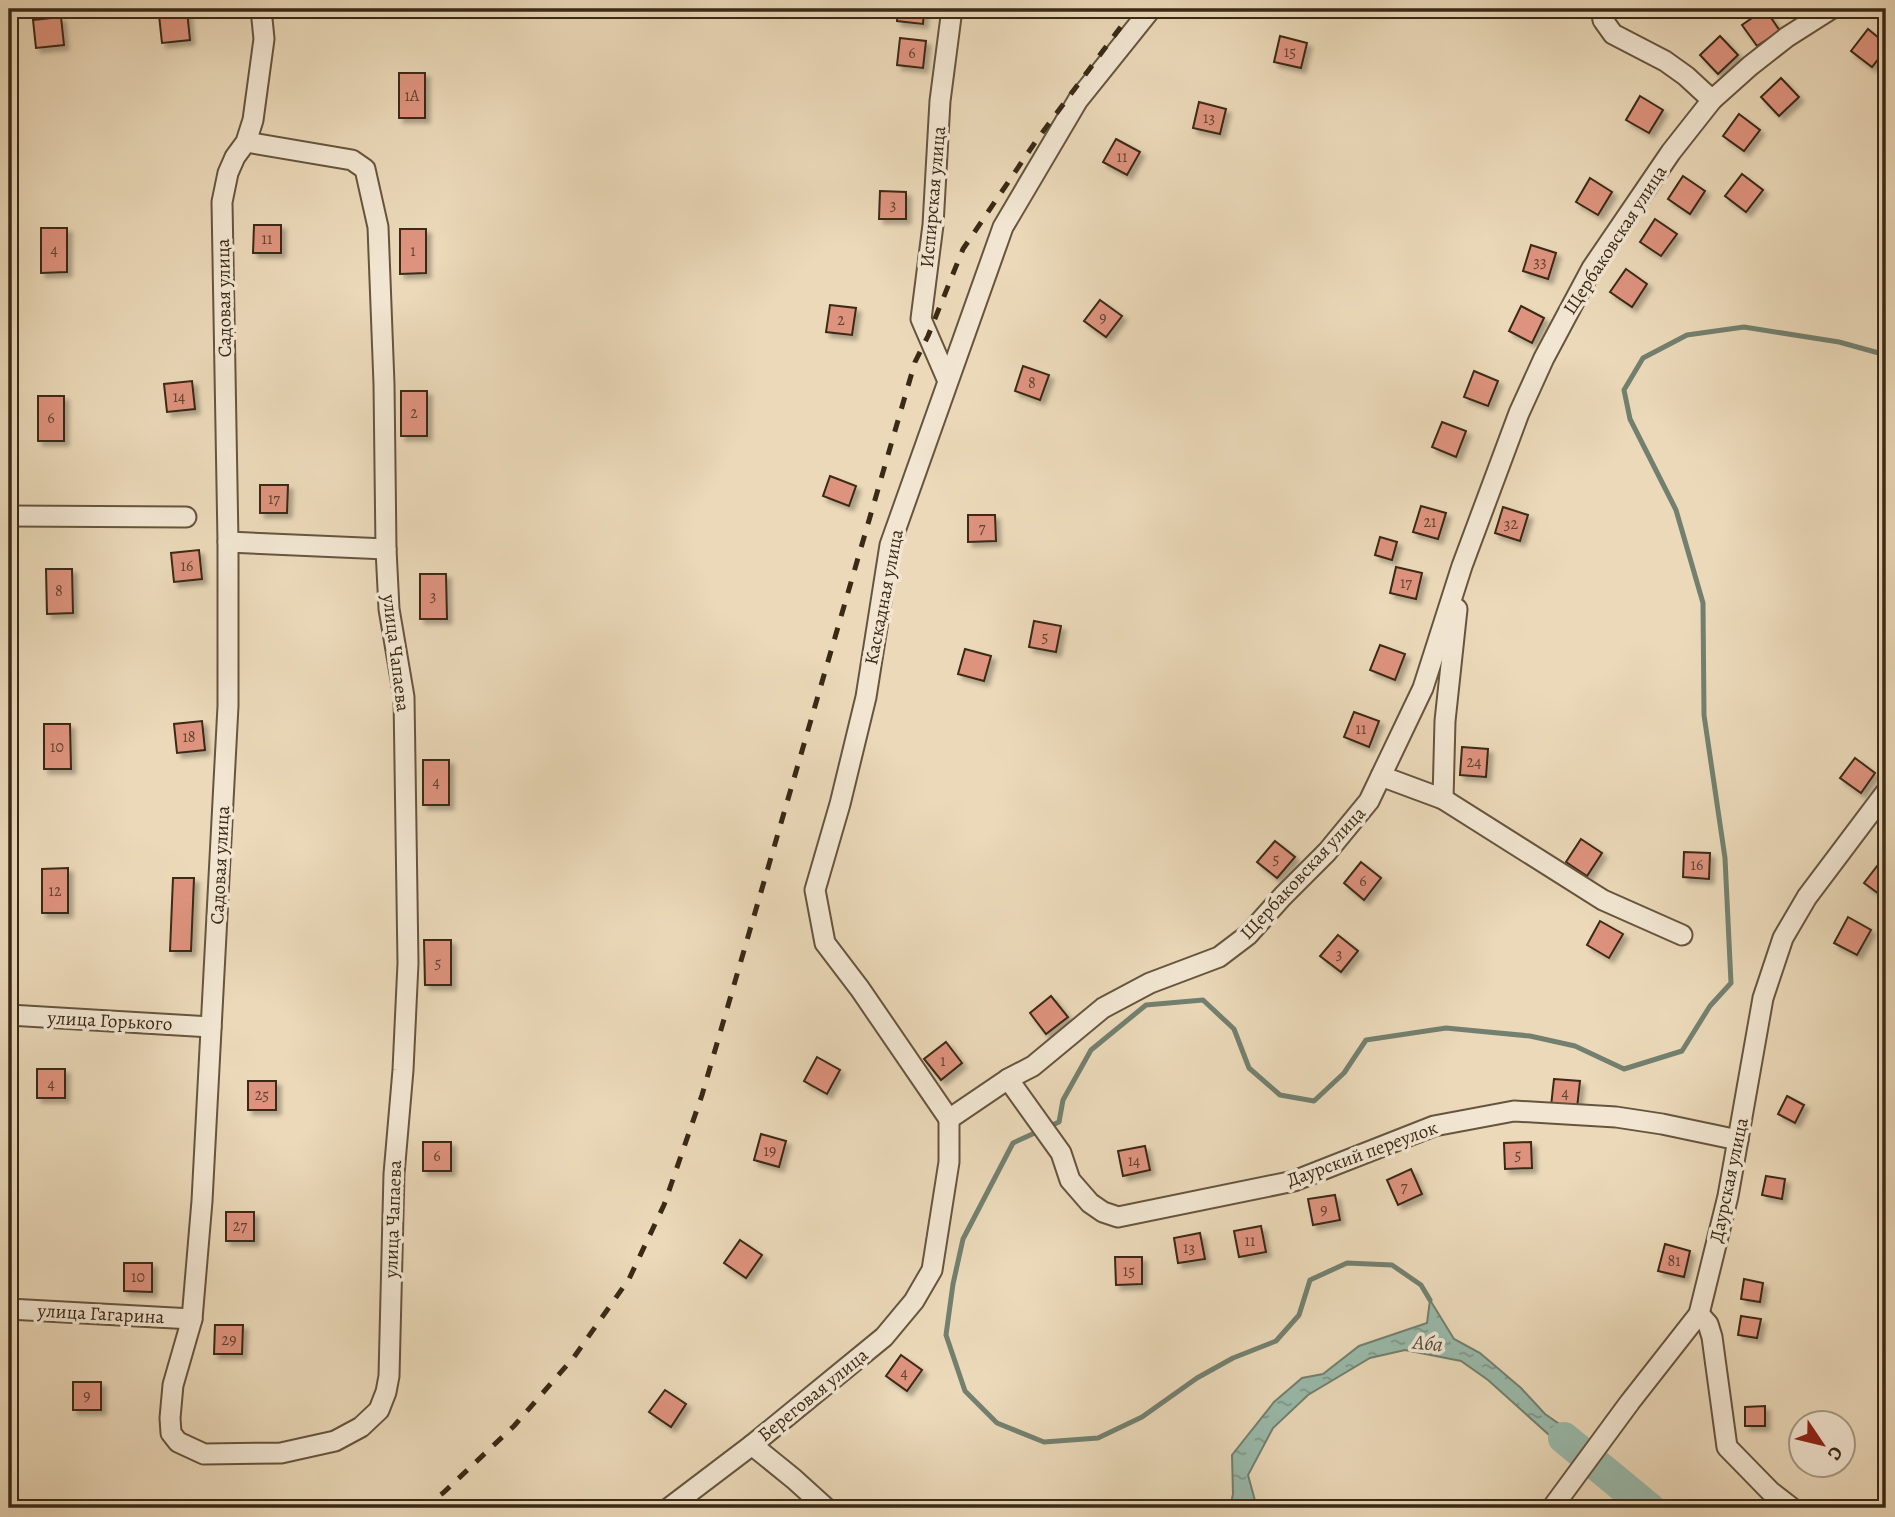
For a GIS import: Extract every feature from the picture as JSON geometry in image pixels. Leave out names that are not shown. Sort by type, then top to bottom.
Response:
[{"type":"street","name":"Садовая улица","points":[[261,9],[264,39],[253,120],[246,142],[235,156],[228,173],[222,202],[228,706],[202,1201],[192,1319],[173,1385],[171,1433],[178,1442],[204,1454],[281,1452],[335,1441],[362,1427],[379,1410],[389,1376],[389,1346]]},
{"type":"street","name":"Испирская улица","points":[[947,379],[920,319],[933,225],[940,101],[952,9]]},
{"type":"street","name":"Каскадная улица","points":[[949,1119],[860,989],[825,943],[815,890],[840,804],[866,697],[890,545],[1003,228],[1079,100],[1151,9]]},
{"type":"street","points":[[1601,9],[1603,20],[1613,34],[1665,61],[1712,100]]},
{"type":"street","name":"Щербаковская улица","points":[[949,1119],[1007,1079],[1033,1066],[1102,1008],[1150,983],[1219,957],[1248,936],[1369,801],[1423,688],[1462,566],[1519,413],[1566,313],[1592,268],[1671,152],[1712,100],[1787,37],[1831,9]]},
{"type":"street","name":"улица Чапаева","points":[[246,142],[352,160],[365,169],[378,227],[389,609],[404,697],[408,963],[394,1174],[389,1346]]},
{"type":"street","points":[[9,516],[186,517]]},
{"type":"street","points":[[228,542],[386,549]]},
{"type":"street","name":"Щербаковская улица","points":[[1443,799],[1445,721],[1462,566]]},
{"type":"street","points":[[1381,776],[1443,799],[1603,900],[1682,935]]},
{"type":"street","name":"Даурская улица","points":[[1552,1508],[1699,1314],[1728,1196],[1763,998],[1783,938],[1807,897],[1886,792]]},
{"type":"street","name":"улица Горького","points":[[9,1015],[211,1027]]},
{"type":"street","name":"Даурский переулок","points":[[1007,1079],[1061,1153],[1070,1180],[1090,1203],[1103,1212],[1118,1217],[1294,1181],[1434,1126],[1514,1111],[1616,1117],[1738,1140]]},
{"type":"street","name":"Береговая улица","points":[[826,1508],[752,1446],[884,1337],[914,1301],[932,1270],[949,1162],[949,1119]]},
{"type":"street","name":"улица Гагарина","points":[[9,1309],[192,1319]]},
{"type":"street","points":[[1699,1314],[1708,1324],[1712,1337],[1727,1447],[1770,1491],[1792,1508]]},
{"type":"street","points":[[669,1508],[752,1446]]},
{"type":"water","points":[[1430,1300],[1454,1339],[1480,1353],[1521,1388],[1545,1414],[1591,1446],[1578,1461],[1488,1380],[1461,1361],[1405,1350],[1370,1358],[1308,1395],[1273,1428],[1248,1475],[1257,1508],[1230,1508],[1233,1494],[1232,1455],[1274,1402],[1302,1378],[1323,1374],[1359,1346],[1427,1323]]},
{"type":"building","points":[[898,9],[924,9],[923,24],[897,21]]},
{"type":"building","points":[[1765,9],[1780,31],[1757,46],[1742,25]]},
{"type":"building","points":[[187,11],[190,40],[162,43],[159,15]]},
{"type":"building","points":[[61,17],[64,45],[36,48],[33,20]]},
{"type":"building","points":[[1868,29],[1886,44],[1886,49],[1872,67],[1851,51]]},
{"type":"building","points":[[1280,36],[1307,43],[1301,68],[1274,62]]},
{"type":"building","points":[[1720,36],[1738,55],[1718,74],[1700,55]]},
{"type":"building","points":[[900,38],[926,41],[923,68],[897,65]]},
{"type":"building","points":[[399,73],[425,73],[425,118],[399,118]]},
{"type":"building","points":[[1781,78],[1799,97],[1779,116],[1761,97]]},
{"type":"building","points":[[1640,96],[1663,110],[1649,133],[1626,120]]},
{"type":"building","points":[[1199,102],[1226,109],[1220,134],[1193,128]]},
{"type":"building","points":[[1739,114],[1760,130],[1744,151],[1723,136]]},
{"type":"building","points":[[1116,139],[1140,152],[1127,175],[1103,162]]},
{"type":"building","points":[[1742,174],[1763,190],[1746,212],[1725,196]]},
{"type":"building","points":[[1683,176],[1705,191],[1690,214],[1668,199]]},
{"type":"building","points":[[1590,178],[1612,192],[1598,215],[1576,202]]},
{"type":"building","points":[[880,191],[906,192],[906,219],[879,219]]},
{"type":"building","points":[[1655,219],[1677,234],[1661,256],[1640,242]]},
{"type":"building","points":[[254,225],[281,225],[281,253],[253,253]]},
{"type":"building","points":[[41,228],[67,228],[67,272],[41,273]]},
{"type":"building","points":[[400,229],[426,229],[426,273],[400,274]]},
{"type":"building","points":[[1531,245],[1556,253],[1548,279],[1523,271]]},
{"type":"building","points":[[1626,269],[1647,284],[1632,307],[1610,292]]},
{"type":"building","points":[[1100,300],[1122,316],[1106,337],[1084,321]]},
{"type":"building","points":[[830,305],[856,308],[852,335],[826,332]]},
{"type":"building","points":[[1521,306],[1544,318],[1532,343],[1509,331]]},
{"type":"building","points":[[1023,366],[1049,375],[1040,400],[1015,391]]},
{"type":"building","points":[[1474,371],[1498,381],[1488,406],[1464,397]]},
{"type":"building","points":[[192,381],[195,409],[167,412],[164,384]]},
{"type":"building","points":[[401,391],[427,391],[427,436],[401,436]]},
{"type":"building","points":[[38,396],[64,396],[64,441],[38,441]]},
{"type":"building","points":[[1442,422],[1466,431],[1456,457],[1432,447]]},
{"type":"building","points":[[830,476],[856,486],[849,506],[823,496]]},
{"type":"building","points":[[260,485],[288,485],[287,513],[260,513]]},
{"type":"building","points":[[1421,506],[1446,513],[1438,539],[1413,532]]},
{"type":"building","points":[[1503,507],[1528,515],[1520,541],[1495,533]]},
{"type":"building","points":[[968,515],[995,515],[996,541],[968,542]]},
{"type":"building","points":[[1380,537],[1397,542],[1392,560],[1375,555]]},
{"type":"building","points":[[199,550],[202,579],[174,582],[171,553]]},
{"type":"building","points":[[1396,567],[1422,573],[1416,599],[1390,593]]},
{"type":"building","points":[[46,569],[72,569],[73,613],[47,614]]},
{"type":"building","points":[[420,574],[446,574],[447,619],[420,619]]},
{"type":"building","points":[[1034,621],[1061,626],[1056,652],[1029,647]]},
{"type":"building","points":[[1380,645],[1405,654],[1395,680],[1370,670]]},
{"type":"building","points":[[965,649],[991,656],[984,681],[958,674]]},
{"type":"building","points":[[1354,712],[1379,721],[1369,747],[1344,737]]},
{"type":"building","points":[[202,721],[205,750],[177,753],[174,724]]},
{"type":"building","points":[[44,724],[70,724],[71,769],[44,769]]},
{"type":"building","points":[[1462,747],[1488,749],[1486,777],[1460,775]]},
{"type":"building","points":[[1855,758],[1875,773],[1861,793],[1840,778]]},
{"type":"building","points":[[423,760],[449,760],[449,805],[423,805]]},
{"type":"building","points":[[1581,839],[1602,853],[1587,876],[1566,862]]},
{"type":"building","points":[[1275,841],[1295,857],[1277,878],[1257,862]]},
{"type":"building","points":[[1684,852],[1710,853],[1709,879],[1683,877]]},
{"type":"building","points":[[1881,861],[1886,865],[1886,899],[1864,883]]},
{"type":"building","points":[[1361,862],[1381,878],[1364,900],[1344,883]]},
{"type":"building","points":[[68,868],[68,913],[42,913],[42,869]]},
{"type":"building","points":[[173,878],[194,878],[191,951],[170,951]]},
{"type":"building","points":[[1848,917],[1871,930],[1857,955],[1834,943]]},
{"type":"building","points":[[1600,921],[1623,934],[1609,958],[1587,945]]},
{"type":"building","points":[[1338,935],[1358,951],[1341,972],[1320,956]]},
{"type":"building","points":[[424,940],[451,940],[451,985],[425,985]]},
{"type":"building","points":[[1051,996],[1068,1017],[1046,1034],[1030,1013]]},
{"type":"building","points":[[946,1042],[962,1063],[941,1080],[924,1059]]},
{"type":"building","points":[[817,1057],[840,1070],[827,1094],[804,1081]]},
{"type":"building","points":[[37,1069],[65,1069],[65,1098],[37,1098]]},
{"type":"building","points":[[1554,1079],[1580,1081],[1577,1108],[1551,1106]]},
{"type":"building","points":[[248,1081],[276,1081],[276,1110],[248,1110]]},
{"type":"building","points":[[1787,1096],[1804,1105],[1795,1123],[1778,1114]]},
{"type":"building","points":[[761,1134],[786,1141],[779,1167],[754,1160]]},
{"type":"building","points":[[423,1142],[451,1142],[451,1171],[423,1171]]},
{"type":"building","points":[[1531,1142],[1532,1168],[1505,1169],[1504,1143]]},
{"type":"building","points":[[1145,1146],[1150,1170],[1123,1176],[1118,1151]]},
{"type":"building","points":[[1411,1169],[1422,1194],[1398,1205],[1387,1180]]},
{"type":"building","points":[[1766,1176],[1785,1179],[1782,1199],[1762,1195]]},
{"type":"building","points":[[1335,1195],[1340,1220],[1313,1225],[1308,1199]]},
{"type":"building","points":[[226,1212],[254,1212],[254,1241],[226,1241]]},
{"type":"building","points":[[1261,1226],[1266,1252],[1239,1257],[1234,1231]]},
{"type":"building","points":[[1200,1233],[1205,1259],[1178,1263],[1174,1238]]},
{"type":"building","points":[[740,1240],[762,1255],[746,1278],[724,1263]]},
{"type":"building","points":[[1665,1244],[1690,1251],[1684,1277],[1658,1271]]},
{"type":"building","points":[[1115,1257],[1142,1257],[1142,1284],[1116,1285]]},
{"type":"building","points":[[124,1263],[152,1263],[152,1292],[124,1291]]},
{"type":"building","points":[[1744,1279],[1763,1283],[1760,1302],[1741,1299]]},
{"type":"building","points":[[1741,1316],[1761,1319],[1757,1338],[1738,1335]]},
{"type":"building","points":[[215,1325],[243,1325],[242,1354],[214,1354]]},
{"type":"building","points":[[901,1355],[922,1370],[907,1391],[886,1376]]},
{"type":"building","points":[[73,1382],[101,1382],[101,1410],[73,1410]]},
{"type":"building","points":[[665,1390],[686,1404],[671,1427],[649,1412]]},
{"type":"building","points":[[1765,1406],[1765,1426],[1745,1426],[1745,1407]]},
{"type":"building","points":[[1487,1500],[1504,1508],[1483,1508]]},
{"type":"waterway","points":[[1048,1127],[1059,1122],[1063,1100],[1091,1050],[1146,1005],[1203,1000],[1234,1029],[1249,1068],[1280,1095],[1314,1101],[1344,1073],[1366,1040],[1446,1028],[1530,1036],[1575,1046],[1624,1069],[1682,1051],[1710,1006],[1731,983],[1725,858],[1704,715],[1703,603],[1676,510],[1630,419],[1624,390],[1643,358],[1687,335],[1744,327],[1839,342],[1886,355]]},
{"type":"waterway","points":[[1039,1131],[1013,1143],[963,1239],[953,1284],[946,1335],[965,1391],[997,1423],[1044,1442],[1098,1438],[1142,1417],[1197,1378],[1233,1358],[1276,1341],[1299,1315],[1310,1280],[1347,1263],[1392,1265],[1421,1285],[1430,1300]]},
{"type":"waterway","name":"Аба","points":[[1564,1438],[1649,1508]]},
{"type":"railway","points":[[421,1508],[443,1493],[514,1426],[574,1357],[629,1279],[664,1205],[702,1095],[915,362],[963,249],[1036,141],[1134,9]]}]
